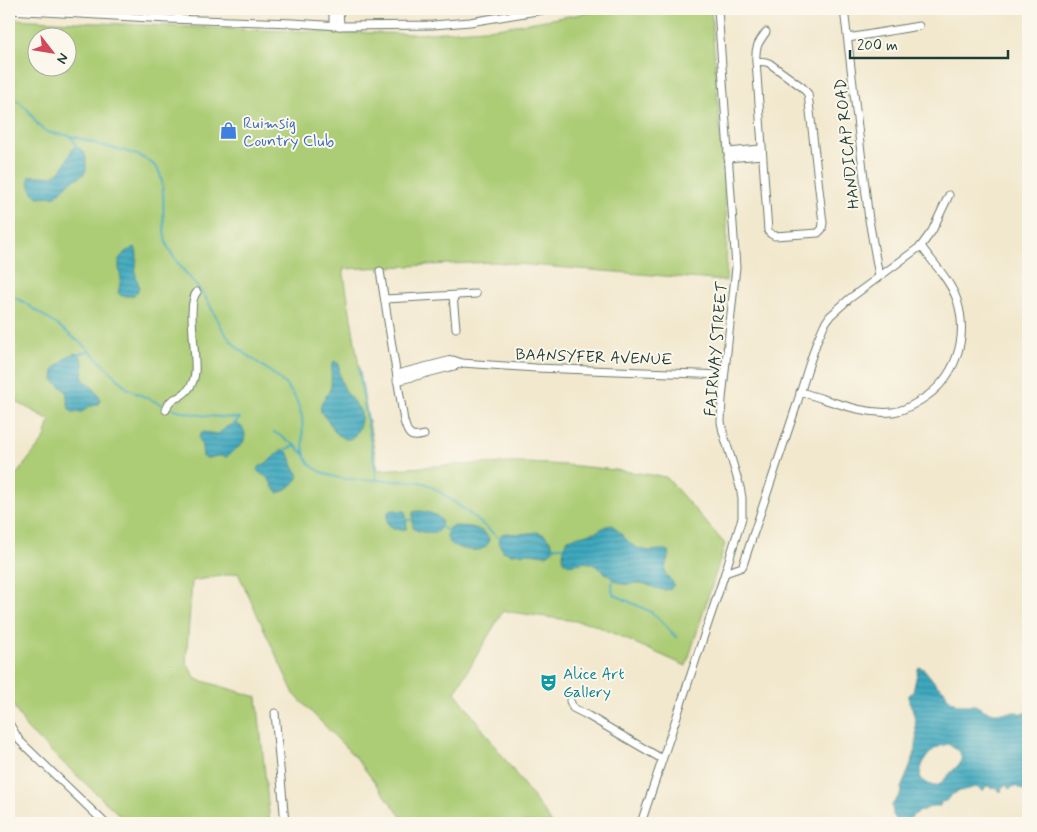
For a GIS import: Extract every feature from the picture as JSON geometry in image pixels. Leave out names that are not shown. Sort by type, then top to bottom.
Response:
[{"type":"street","points":[[178,9],[178,19]]},
{"type":"street","points":[[333,9],[337,26]]},
{"type":"street","points":[[337,26],[339,9]]},
{"type":"street","points":[[9,10],[178,19],[293,22],[337,26],[418,26],[470,22],[549,9]]},
{"type":"street","name":"FAIRWAY STREET","points":[[641,823],[742,518],[742,498],[737,474],[721,422],[724,375],[736,267],[718,9]]},
{"type":"street","name":"HANDICAP ROAD","points":[[844,9],[869,220],[878,276]]},
{"type":"street","points":[[848,38],[919,26]]},
{"type":"street","points":[[756,61],[769,63],[802,87],[808,94],[823,223],[823,227],[818,233],[775,236],[769,233],[767,228],[756,61],[757,44],[766,32]]},
{"type":"street","points":[[728,155],[762,152]]},
{"type":"street","points":[[725,572],[742,567],[746,558],[817,341],[824,325],[830,316],[849,299],[921,246],[932,231],[949,195]]},
{"type":"street","points":[[800,392],[865,411],[895,412],[926,397],[942,383],[953,367],[960,346],[959,310],[951,287],[921,246]]},
{"type":"street","points":[[380,271],[404,422],[406,429],[412,436],[424,435]]},
{"type":"street","points":[[167,406],[185,393],[194,379],[196,369],[192,306],[194,295],[197,292]]},
{"type":"street","points":[[385,299],[476,294]]},
{"type":"street","points":[[453,296],[456,328]]},
{"type":"street","name":"BAANSYFER AVENUE","points":[[397,378],[453,360],[462,363],[536,368],[724,375]]},
{"type":"street","points":[[729,560],[746,558]]},
{"type":"street","points":[[570,701],[573,708],[662,759]]},
{"type":"street","points":[[275,713],[286,823]]},
{"type":"street","points":[[9,724],[19,740],[105,823]]},
{"type":"green space","name":"Ruimsig Country Club","points":[[610,9],[711,9],[727,225],[726,281],[493,262],[343,269],[378,470],[468,464],[522,463],[595,468],[666,477],[725,544],[686,666],[590,623],[503,611],[455,692],[552,823],[406,823],[357,759],[294,694],[238,573],[192,581],[186,662],[196,679],[257,697],[270,823],[128,823],[27,729],[9,698],[9,484],[45,438],[50,420],[9,398],[9,19],[258,30],[416,34],[498,28]]},
{"type":"water","points":[[75,147],[84,152],[86,157],[86,170],[84,174],[69,183],[56,196],[37,197],[33,193],[29,181],[30,176],[55,175],[62,169],[72,149]]},
{"type":"water","points":[[135,247],[137,254],[136,276],[139,286],[138,290],[136,294],[122,296],[118,293],[121,279],[119,259],[125,252]]},
{"type":"water","points":[[75,353],[80,355],[84,365],[82,376],[84,380],[96,391],[100,399],[99,403],[88,407],[82,412],[72,412],[69,409],[66,391],[53,380],[54,369],[68,356]]},
{"type":"water","points":[[335,361],[339,364],[340,378],[343,386],[361,413],[359,428],[355,436],[349,439],[339,436],[335,432],[320,408],[329,392],[333,362]]},
{"type":"water","points":[[234,424],[241,426],[243,429],[245,436],[243,443],[227,457],[203,457],[199,438],[200,434],[204,432],[218,434]]},
{"type":"water","points":[[281,450],[286,451],[291,458],[298,477],[287,489],[279,493],[273,488],[268,478],[257,470]]},
{"type":"water","points":[[389,511],[405,511],[406,529],[396,529],[387,523],[387,515]]},
{"type":"water","points":[[413,512],[428,512],[440,519],[442,523],[437,532],[421,532],[413,528]]},
{"type":"water","points":[[612,525],[631,544],[639,549],[669,551],[665,572],[674,585],[671,588],[662,590],[638,583],[623,584],[590,563],[567,564],[565,562],[563,552],[568,539]]},
{"type":"water","points":[[453,526],[468,527],[482,531],[489,538],[487,544],[477,550],[463,549],[456,546],[447,537],[449,528]]},
{"type":"water","points":[[537,532],[546,536],[552,543],[553,549],[546,555],[529,553],[511,554],[503,551],[499,544],[498,540],[502,534]]},
{"type":"water","points":[[919,667],[924,669],[936,684],[945,691],[947,697],[958,705],[975,705],[995,713],[1017,712],[1022,714],[1028,711],[1028,793],[1015,786],[1009,789],[1006,785],[1001,788],[1002,791],[998,791],[995,787],[992,789],[986,786],[983,791],[976,787],[955,793],[946,801],[941,802],[940,806],[932,806],[913,815],[909,820],[898,822],[893,815],[892,805],[902,792],[901,788],[915,752],[916,726],[909,703],[909,695],[913,692]],"holes":[[[948,744],[960,752],[962,761],[939,785],[933,786],[921,780],[920,775],[924,762],[936,748]]]},
{"type":"waterway","points":[[9,95],[25,107],[37,124],[46,131],[72,136],[130,153],[144,158],[156,167],[162,183],[165,236],[170,252],[203,294],[222,329],[231,341],[244,353],[266,368],[292,393],[302,417],[304,451],[309,463],[313,467],[335,477],[427,484],[465,510],[499,538]]},
{"type":"waterway","points":[[71,137],[76,147]]},
{"type":"waterway","points":[[9,295],[22,301],[87,348],[127,388],[165,406]]},
{"type":"waterway","points":[[78,354],[89,351]]},
{"type":"waterway","points":[[359,370],[377,480]]},
{"type":"waterway","points":[[169,407],[195,414],[240,418]]},
{"type":"waterway","points":[[234,424],[240,418]]},
{"type":"waterway","points":[[274,432],[295,445],[304,454]]},
{"type":"waterway","points":[[285,450],[294,446]]},
{"type":"waterway","points":[[407,520],[412,520]]},
{"type":"waterway","points":[[441,527],[448,531]]},
{"type":"waterway","points":[[553,547],[564,547]]},
{"type":"waterway","points":[[613,579],[613,594],[651,612],[677,638]]},
{"type":"place","name":"Ruimsig Country Club","points":[[229,131]]},
{"type":"place","name":"Alice Art Gallery","points":[[549,682]]}]
